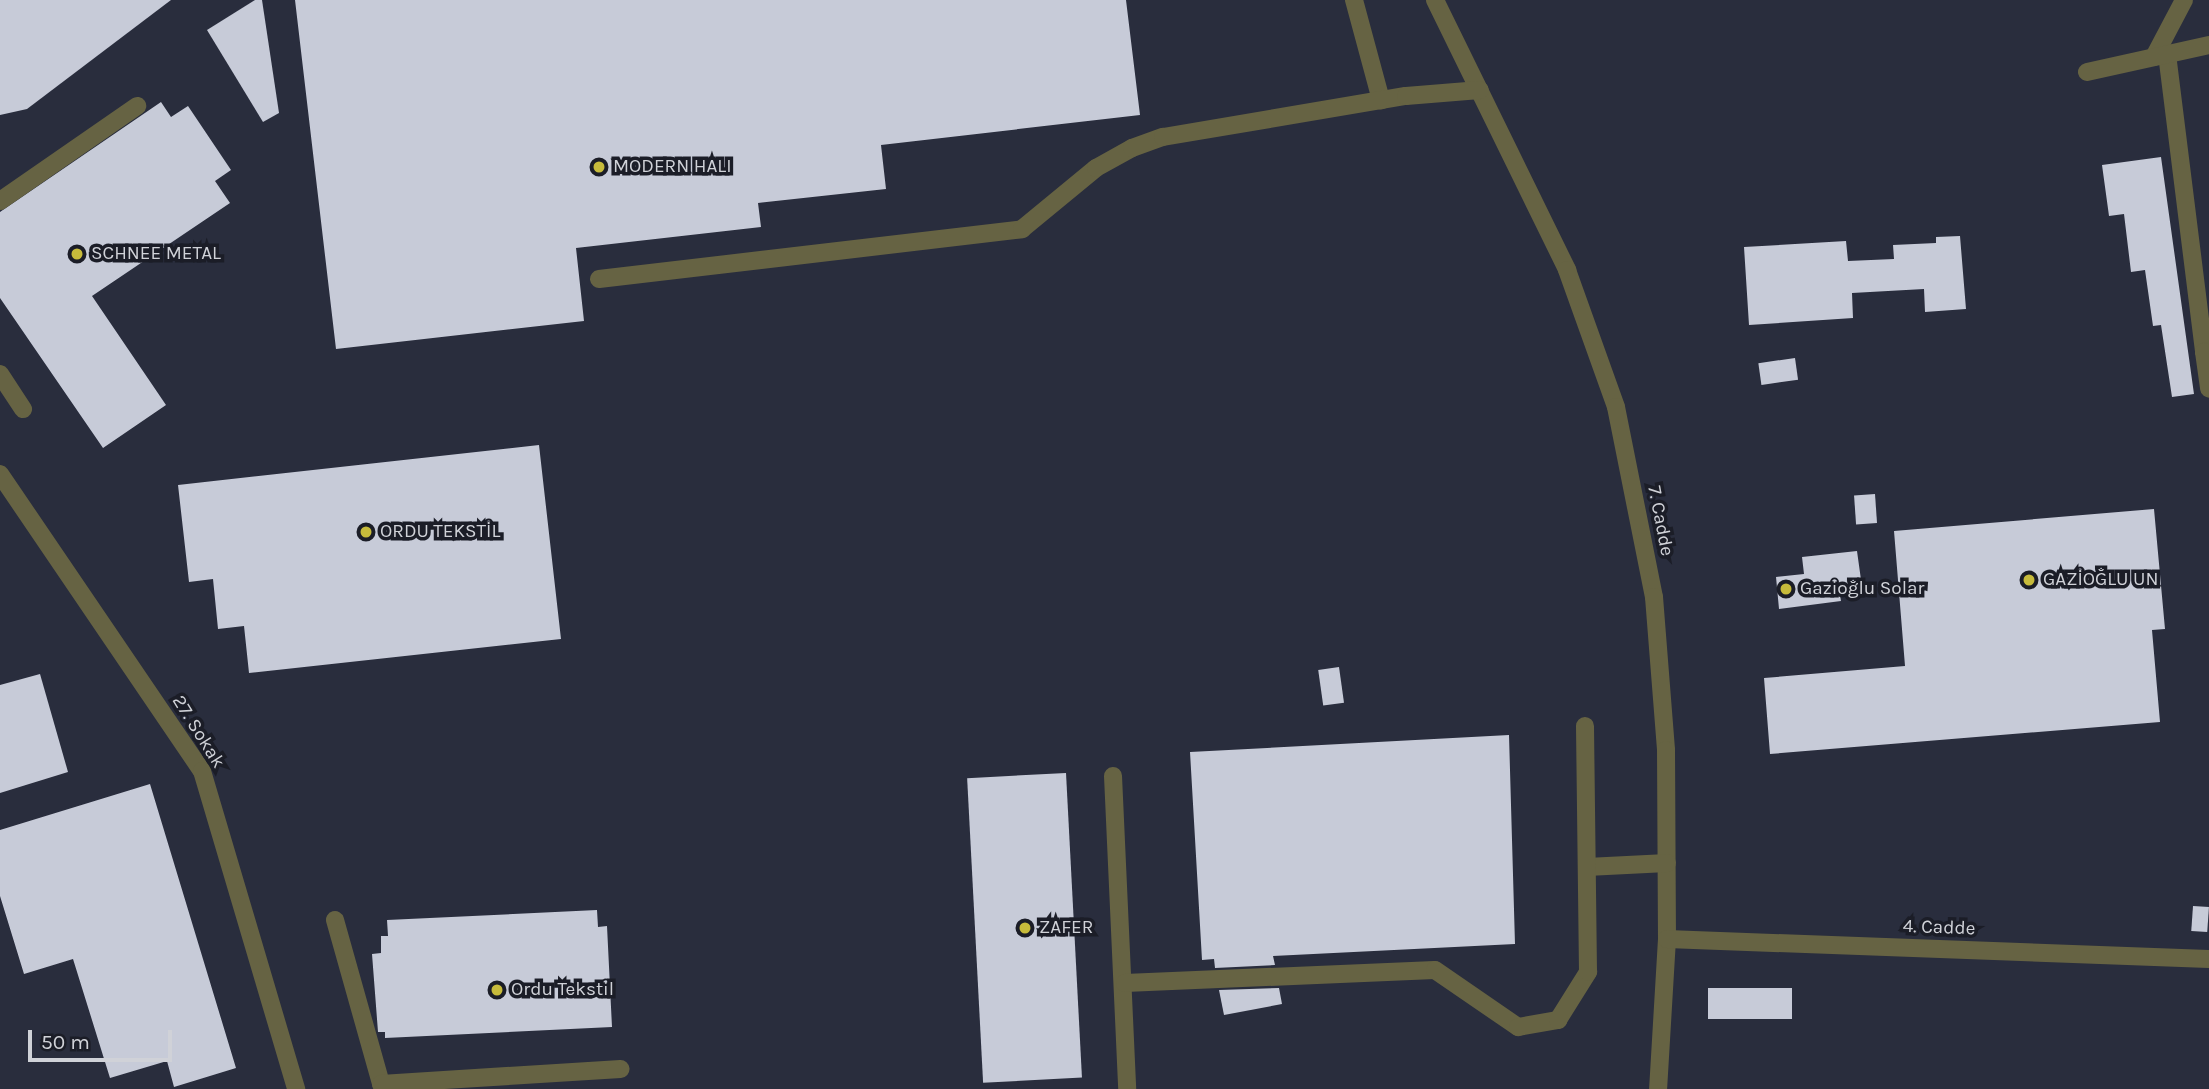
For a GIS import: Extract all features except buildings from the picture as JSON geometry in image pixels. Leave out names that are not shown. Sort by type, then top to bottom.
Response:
[{"type":"street","points":[[1354,0],[1381,100]]},
{"type":"street","name":"7. Cadde","points":[[1435,0],[1567,270],[1616,407],[1654,597],[1666,750],[1667,939],[1658,1089]]},
{"type":"street","points":[[2184,0],[2160,56],[2206,352],[2209,389]]},
{"type":"street","points":[[2087,72],[2209,46]]},
{"type":"street","points":[[598,279],[1022,229],[1096,168],[1132,148],[1163,137],[1381,100],[1480,90]]},
{"type":"street","points":[[0,201],[136,106]]},
{"type":"street","points":[[0,374],[23,409]]},
{"type":"street","name":"27. Sokak","points":[[0,474],[202,771],[296,1089]]},
{"type":"street","points":[[1125,983],[1435,970],[1518,1027],[1558,1020],[1588,972],[1585,726]]},
{"type":"street","points":[[1113,776],[1125,983],[1122,1017],[1127,1089]]},
{"type":"street","points":[[1587,867],[1667,863]]},
{"type":"street","points":[[335,920],[381,1086],[621,1069]]},
{"type":"street","name":"4. Cadde","points":[[1667,939],[2209,959]]},
{"type":"shaded area","points":[[0,0],[2209,0],[2209,1089],[0,1089]]},
{"type":"place","name":"MODERN HALI","points":[[599,167]]},
{"type":"place","name":"SCHNEE METAL","points":[[77,254]]},
{"type":"place","name":"ORDU TEKSTİL","points":[[366,532]]},
{"type":"place","name":"GAZİOĞLU UN","points":[[2029,580]]},
{"type":"place","name":"Gazioğlu Solar","points":[[1786,589]]},
{"type":"place","name":"ZAFER","points":[[1025,928]]},
{"type":"place","name":"Ordu Tekstil","points":[[497,990]]}]
